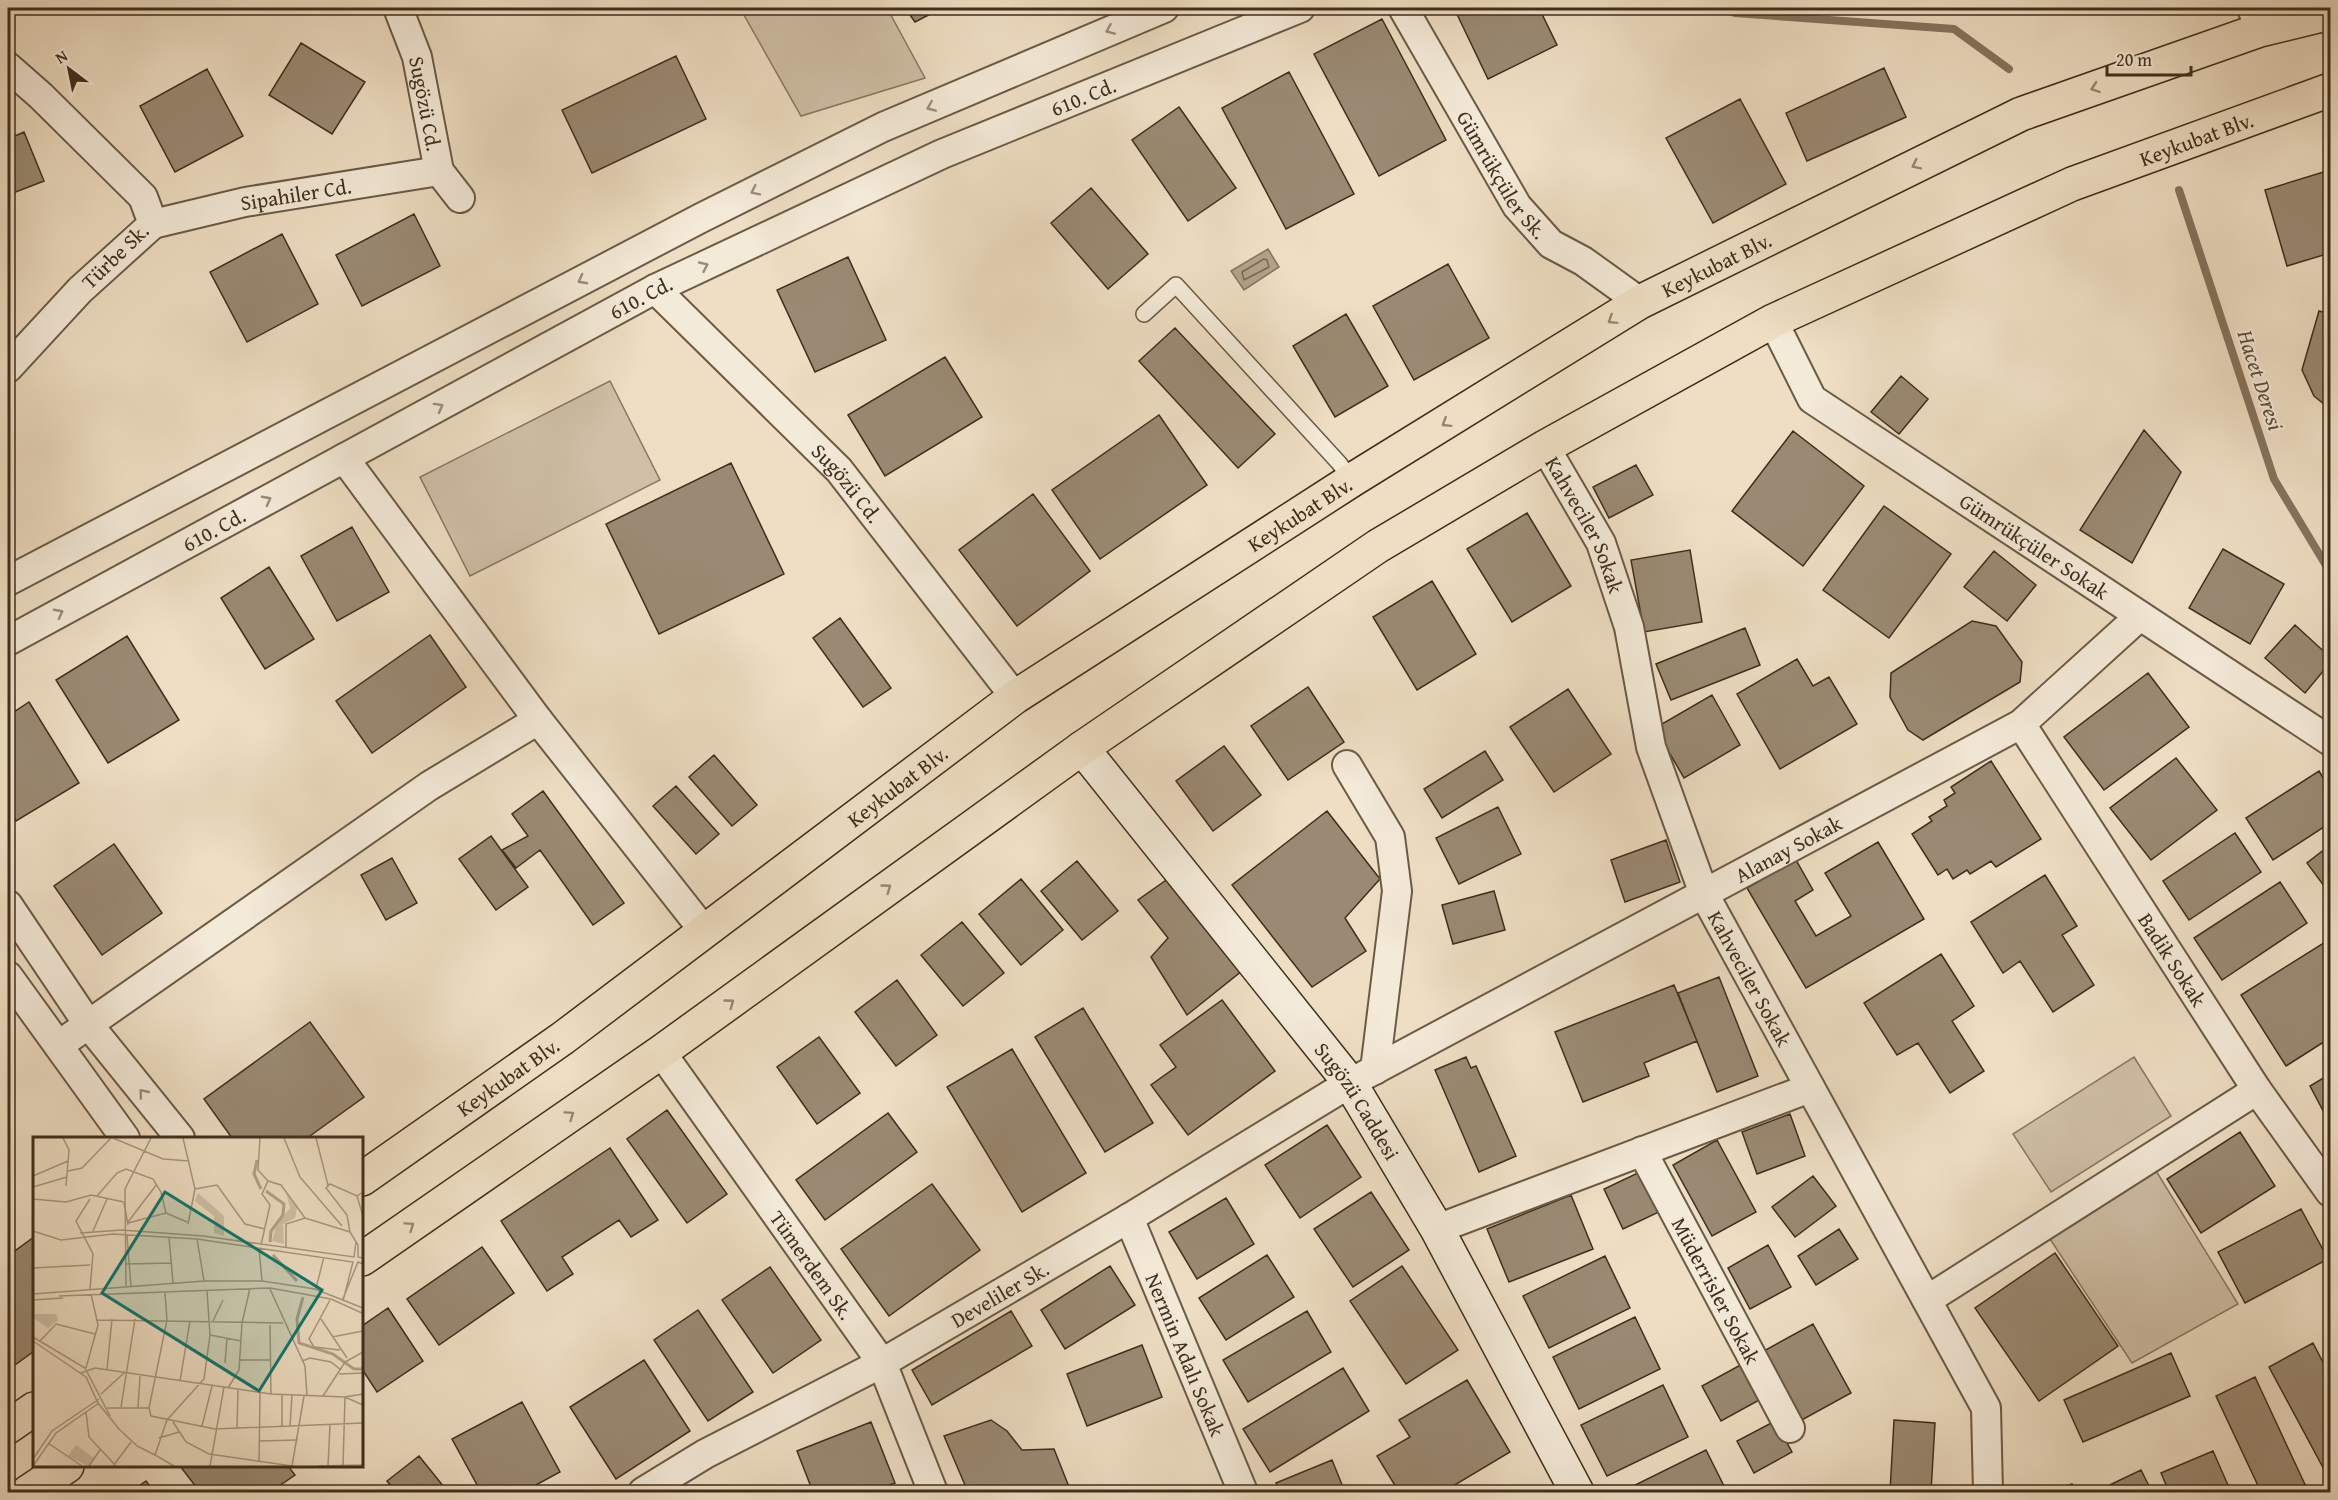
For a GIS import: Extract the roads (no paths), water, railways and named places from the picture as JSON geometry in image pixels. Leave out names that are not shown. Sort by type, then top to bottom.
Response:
[{"type":"highway","name":"Keykubat Blv.","points":[[363,1178],[563,1038],[1016,697],[1352,480],[1640,302],[2021,114],[2256,19],[2331,13]]},
{"type":"highway","name":"Keykubat Blv.","points":[[363,1258],[661,1052],[1082,748],[1378,546],[1545,447],[1773,321],[2072,184],[2331,90]]},
{"type":"highway","points":[[8,1427],[33,1409]]},
{"type":"highway","points":[[28,1492],[66,1467]]},
{"type":"street","name":"Sugözü Cd.","points":[[398,8],[417,57],[439,171],[460,198]]},
{"type":"street","name":"610. Cd.","points":[[8,582],[776,180],[883,127],[1164,8]]},
{"type":"street","name":"610. Cd.","points":[[8,640],[655,289],[942,154],[1300,8]]},
{"type":"street","name":"Gümrükçüler Sk.","points":[[1403,8],[1517,206],[1551,243],[1583,261],[1640,302]]},
{"type":"street","name":"Türbe Sk.","points":[[8,67],[41,96],[143,197],[153,224],[80,290],[8,368]]},
{"type":"street","name":"Sipahiler Cd.","points":[[153,224],[245,202],[439,171]]},
{"type":"street","name":"Sugözü Cd.","points":[[655,289],[839,470],[1016,697]]},
{"type":"street","name":"Gümrükçüler Sokak","points":[[1773,321],[1812,399],[2331,741]]},
{"type":"street","name":"Kahveciler Sokak","points":[[1545,447],[1601,543],[1629,627],[1651,747],[1704,894],[1986,1408],[1988,1492]]},
{"type":"street","points":[[344,458],[538,720],[705,932]]},
{"type":"street","name":"Alanay Sokak","points":[[1362,1077],[2021,724],[2140,616]]},
{"type":"street","points":[[59,1045],[429,786],[538,720]]},
{"type":"street","name":"Badik Sokak","points":[[2021,724],[2257,1090],[2331,1192]]},
{"type":"street","name":"Sugözü Caddesi","points":[[1082,748],[1362,1077],[1437,1229],[1577,1492]]},
{"type":"street","points":[[1347,765],[1390,837],[1397,891],[1362,1077]]},
{"type":"street","points":[[8,905],[88,1024],[179,1137]]},
{"type":"street","points":[[8,975],[124,1137]]},
{"type":"street","name":"Tümerdem Sk.","points":[[661,1052],[882,1363],[933,1492]]},
{"type":"street","name":"Develiler Sk.","points":[[643,1492],[705,1454],[882,1363],[1129,1218],[1362,1077]]},
{"type":"street","points":[[1437,1229],[1810,1088]]},
{"type":"street","points":[[1927,1300],[2257,1090]]},
{"type":"street","name":"Müderrisler Sokak","points":[[1642,1151],[1790,1428]]},
{"type":"street","name":"Nermin Adalı Sokak","points":[[1129,1218],[1243,1492]]},
{"type":"lane","points":[[1144,314],[1176,285],[1352,480]]},
{"type":"water","points":[[1268,249],[1279,267],[1244,290],[1231,271]]},
{"type":"waterway","name":"Hacet Deresi","points":[[1718,8],[1735,13],[1954,29],[2009,69]]},
{"type":"waterway","name":"Hacet Deresi","points":[[2179,190],[2274,479],[2330,572]]}]
